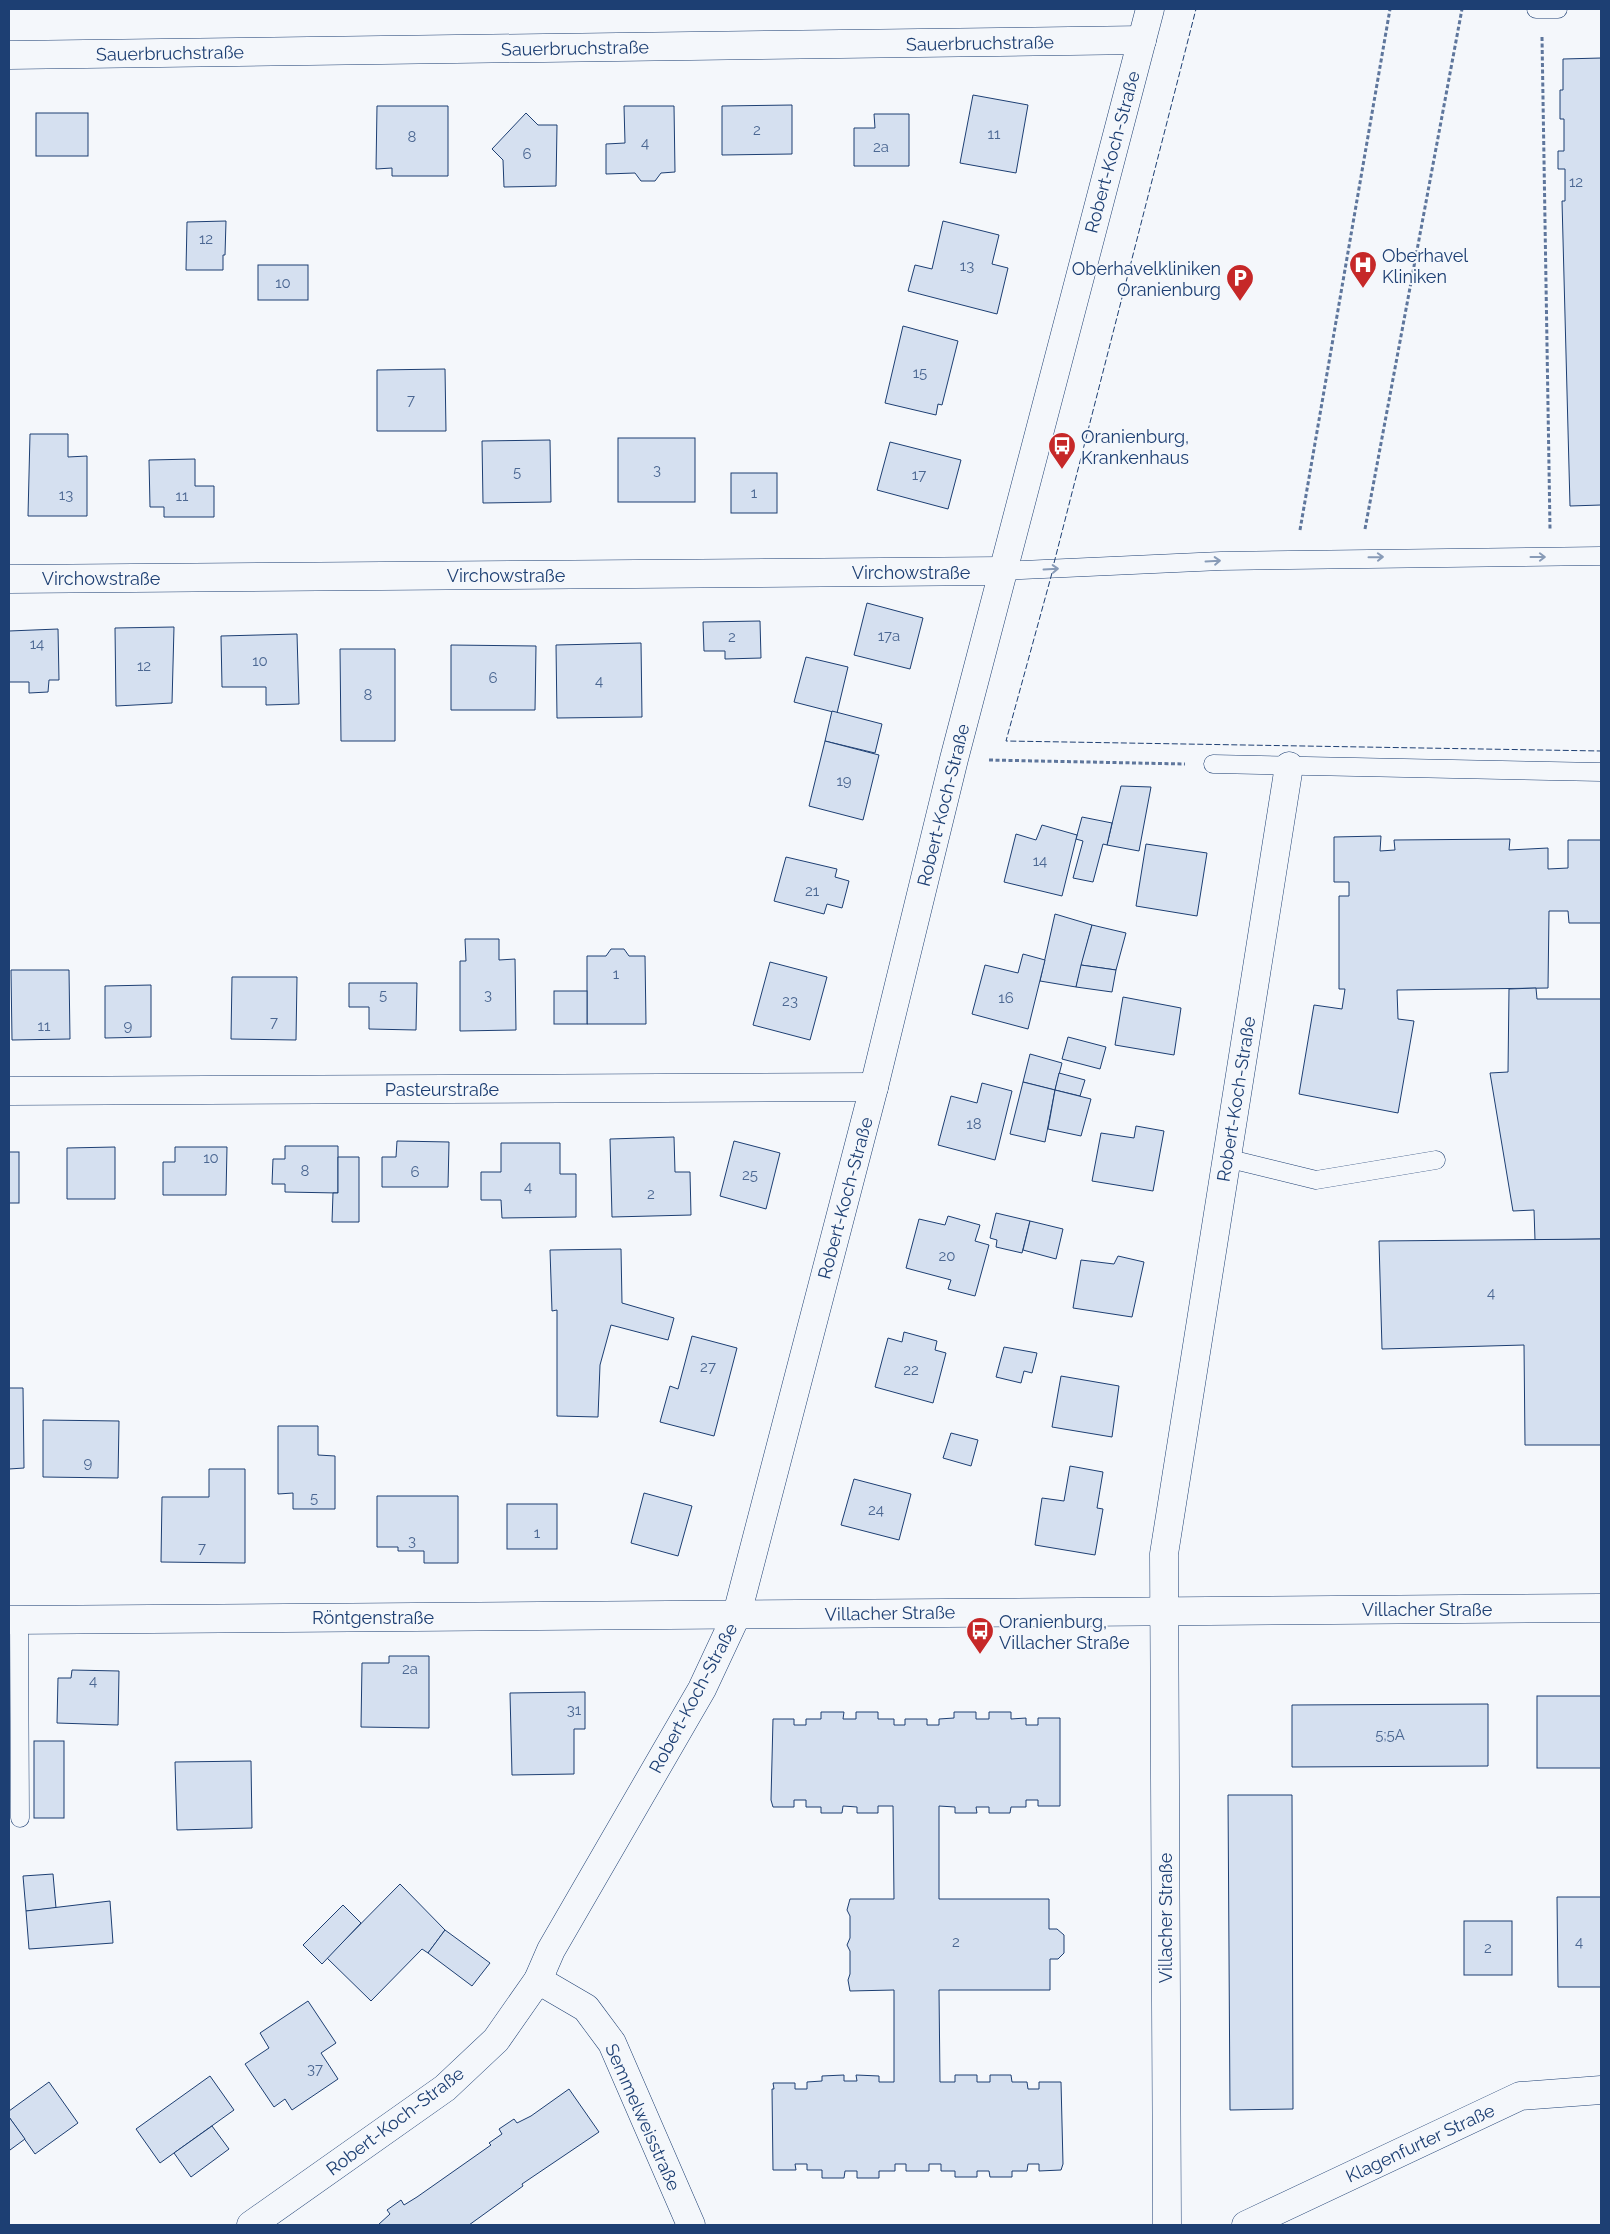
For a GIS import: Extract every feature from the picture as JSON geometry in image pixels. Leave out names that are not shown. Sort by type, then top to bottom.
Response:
[{"type":"street","name":"Robert-Koch-Straße","points":[[251,2225],[445,2088],[496,2040],[538,1980],[551,1950],[702,1689],[737,1614],[874,1087],[1002,571],[1150,9]]},
{"type":"street","name":"Sauerbruchstraße","points":[[9,55],[1142,40]]},
{"type":"street","name":"Virchowstraße","points":[[9,579],[1002,571]]},
{"type":"street","name":"Robert-Koch-Straße","points":[[1163,1611],[1164,1554],[1288,766]]},
{"type":"street","name":"Pasteurstraße","points":[[9,1091],[874,1087]]},
{"type":"street","name":"Villacher Straße","points":[[737,1614],[1601,1608]]},
{"type":"street","name":"Villacher Straße","points":[[1163,1611],[1167,2225]]},
{"type":"street","name":"Röntgenstraße","points":[[14,1620],[737,1614]]},
{"type":"street","name":"Semmelweisstraße","points":[[538,1980],[586,2008],[612,2043],[691,2225]]},
{"type":"street","name":"Klagenfurter Straße","points":[[1246,2225],[1520,2096],[1601,2090]]},
{"type":"lane","points":[[1002,571],[1221,561],[1601,556]]},
{"type":"lane","points":[[1212,764],[1601,772]]},
{"type":"lane","points":[[1226,1158],[1284,1170],[1316,1180],[1436,1160]]},
{"type":"lane","points":[[14,1620],[20,1818]]},
{"type":"path","points":[[1294,561],[1390,9]]},
{"type":"path","points":[[1360,558],[1462,9]]},
{"type":"path","points":[[1545,9],[1550,557]]},
{"type":"path","points":[[954,760],[1212,764]]},
{"type":"building","points":[[1601,58],[1601,505],[1570,506],[1562,201],[1565,201],[1565,169],[1558,169],[1558,151],[1564,151],[1564,119],[1560,119],[1560,90],[1563,90],[1563,59]]},
{"type":"building","points":[[973,95],[1028,105],[1016,173],[960,163]]},
{"type":"building","points":[[792,105],[792,154],[722,155],[722,106]]},
{"type":"building","points":[[377,106],[448,106],[448,176],[392,176],[392,168],[376,169]]},
{"type":"building","points":[[624,106],[674,106],[675,172],[661,173],[655,181],[641,181],[635,173],[606,174],[606,144],[625,143]]},
{"type":"building","points":[[36,113],[88,113],[88,156],[36,156]]},
{"type":"building","points":[[526,113],[538,125],[557,125],[556,186],[504,187],[503,160],[492,149]]},
{"type":"building","points":[[874,114],[909,114],[909,166],[854,166],[854,128],[875,128]]},
{"type":"building","points":[[226,221],[223,270],[186,270],[187,222]]},
{"type":"building","points":[[943,221],[999,235],[992,264],[1008,268],[997,314],[908,291],[915,265],[932,269]]},
{"type":"building","points":[[258,265],[308,265],[308,300],[258,300]]},
{"type":"building","points":[[903,326],[958,341],[942,405],[938,404],[936,415],[885,403]]},
{"type":"building","points":[[445,369],[446,431],[377,431],[377,370]]},
{"type":"building","points":[[30,434],[68,434],[68,457],[87,456],[87,516],[28,516]]},
{"type":"building","points":[[618,438],[695,438],[695,502],[618,502]]},
{"type":"building","points":[[550,440],[551,502],[483,503],[482,441]]},
{"type":"building","points":[[890,442],[961,460],[948,509],[877,490]]},
{"type":"building","points":[[195,459],[195,486],[214,486],[214,517],[164,517],[164,507],[150,507],[149,460]]},
{"type":"building","points":[[731,473],[777,473],[777,513],[731,513]]},
{"type":"building","points":[[867,603],[923,618],[910,669],[854,655]]},
{"type":"building","points":[[760,621],[761,658],[725,659],[725,651],[704,651],[703,622]]},
{"type":"building","points":[[174,627],[172,703],[116,706],[115,628]]},
{"type":"building","points":[[58,629],[59,680],[49,680],[48,692],[29,693],[29,682],[9,682],[9,631]]},
{"type":"building","points":[[297,634],[299,704],[266,705],[266,687],[222,687],[221,636]]},
{"type":"building","points":[[641,643],[642,717],[557,718],[556,645]]},
{"type":"building","points":[[451,645],[536,646],[535,710],[451,710]]},
{"type":"building","points":[[340,649],[395,649],[395,741],[341,741]]},
{"type":"building","points":[[806,657],[848,667],[837,713],[794,702]]},
{"type":"building","points":[[832,711],[882,724],[875,753],[825,741]]},
{"type":"building","points":[[825,741],[879,755],[863,820],[809,806]]},
{"type":"building","points":[[1121,786],[1151,787],[1139,851],[1107,845]]},
{"type":"building","points":[[1082,817],[1112,823],[1107,845],[1103,844],[1093,882],[1073,878],[1083,841],[1076,839]]},
{"type":"building","points":[[1042,825],[1077,835],[1062,896],[1004,882],[1016,834],[1036,840]]},
{"type":"building","points":[[1381,836],[1380,851],[1395,850],[1394,840],[1510,839],[1509,850],[1548,848],[1548,869],[1568,868],[1568,840],[1601,840],[1601,923],[1569,923],[1568,911],[1549,911],[1548,988],[1397,990],[1398,1019],[1414,1021],[1398,1113],[1299,1094],[1314,1005],[1342,1009],[1345,989],[1339,989],[1339,896],[1349,896],[1349,882],[1334,882],[1334,837]]},
{"type":"building","points":[[1146,844],[1207,853],[1197,916],[1136,906]]},
{"type":"building","points":[[786,857],[837,869],[835,877],[849,881],[842,908],[827,904],[824,914],[774,901]]},
{"type":"building","points":[[1055,914],[1092,925],[1076,987],[1040,981]]},
{"type":"building","points":[[1092,925],[1126,933],[1116,970],[1081,965]]},
{"type":"building","points":[[465,939],[499,939],[499,960],[515,959],[516,1030],[460,1031],[460,961],[466,961]]},
{"type":"building","points":[[611,949],[624,949],[629,956],[645,956],[646,1024],[587,1024],[587,956],[606,956]]},
{"type":"building","points":[[1023,954],[1045,960],[1028,1029],[972,1014],[985,965],[1018,973]]},
{"type":"building","points":[[770,962],[827,977],[810,1040],[753,1025]]},
{"type":"building","points":[[1081,965],[1116,970],[1112,992],[1076,987]]},
{"type":"building","points":[[11,970],[69,970],[70,1039],[12,1040]]},
{"type":"building","points":[[232,977],[297,977],[296,1040],[231,1039]]},
{"type":"building","points":[[349,983],[417,983],[416,1030],[369,1029],[369,1007],[349,1007]]},
{"type":"building","points":[[151,985],[151,1037],[105,1038],[105,986]]},
{"type":"building","points":[[1536,988],[1537,999],[1601,999],[1601,1239],[1535,1240],[1534,1210],[1513,1211],[1490,1073],[1508,1072],[1509,989]]},
{"type":"building","points":[[554,991],[587,991],[587,1024],[554,1024]]},
{"type":"building","points":[[1123,997],[1181,1008],[1174,1055],[1115,1045]]},
{"type":"building","points":[[1068,1037],[1106,1047],[1100,1069],[1062,1059]]},
{"type":"building","points":[[1030,1054],[1062,1063],[1055,1090],[1023,1082]]},
{"type":"building","points":[[1059,1073],[1085,1080],[1080,1096],[1055,1090]]},
{"type":"building","points":[[1023,1082],[1055,1090],[1045,1142],[1010,1134]]},
{"type":"building","points":[[982,1083],[1012,1091],[995,1160],[938,1145],[951,1096],[977,1103]]},
{"type":"building","points":[[1055,1090],[1091,1099],[1081,1136],[1048,1129]]},
{"type":"building","points":[[1136,1126],[1164,1131],[1153,1191],[1092,1181],[1101,1133],[1134,1138]]},
{"type":"building","points":[[674,1137],[675,1172],[690,1172],[691,1215],[612,1217],[610,1139]]},
{"type":"building","points":[[397,1141],[449,1142],[448,1187],[382,1187],[382,1157],[396,1157]]},
{"type":"building","points":[[734,1141],[780,1153],[766,1209],[720,1196]]},
{"type":"building","points":[[501,1143],[560,1143],[560,1174],[576,1174],[576,1217],[502,1218],[501,1200],[481,1200],[481,1172],[501,1172]]},
{"type":"building","points":[[285,1146],[338,1146],[338,1193],[285,1192],[285,1184],[272,1184],[273,1159],[285,1159]]},
{"type":"building","points":[[115,1147],[115,1199],[67,1199],[67,1148]]},
{"type":"building","points":[[175,1147],[227,1147],[226,1195],[163,1195],[163,1162],[175,1162]]},
{"type":"building","points":[[9,1152],[19,1152],[19,1203],[9,1203]]},
{"type":"building","points":[[338,1157],[359,1157],[359,1222],[332,1222],[333,1193],[338,1193]]},
{"type":"building","points":[[996,1213],[1030,1221],[1022,1253],[996,1247],[997,1240],[990,1238]]},
{"type":"building","points":[[948,1216],[980,1225],[975,1241],[989,1245],[975,1296],[948,1289],[951,1280],[906,1268],[919,1219],[945,1225]]},
{"type":"building","points":[[1030,1221],[1063,1229],[1056,1259],[1023,1250]]},
{"type":"building","points":[[1601,1239],[1601,1445],[1525,1445],[1524,1345],[1382,1349],[1379,1241]]},
{"type":"building","points":[[621,1249],[622,1303],[674,1318],[668,1340],[611,1325],[600,1365],[598,1417],[557,1416],[557,1310],[552,1311],[550,1250]]},
{"type":"building","points":[[1118,1256],[1144,1262],[1132,1317],[1073,1308],[1081,1260],[1114,1264]]},
{"type":"building","points":[[904,1332],[937,1341],[935,1350],[946,1353],[933,1403],[875,1387],[888,1338],[902,1342]]},
{"type":"building","points":[[692,1336],[737,1348],[714,1436],[660,1422],[670,1386],[678,1389]]},
{"type":"building","points":[[1004,1347],[1037,1353],[1032,1373],[1024,1371],[1021,1383],[996,1377]]},
{"type":"building","points":[[1061,1376],[1119,1386],[1112,1437],[1052,1427]]},
{"type":"building","points":[[9,1388],[23,1388],[24,1468],[9,1469]]},
{"type":"building","points":[[43,1420],[119,1421],[118,1478],[43,1477]]},
{"type":"building","points":[[278,1426],[318,1426],[318,1455],[335,1456],[335,1509],[293,1509],[293,1493],[278,1494]]},
{"type":"building","points":[[951,1433],[978,1440],[971,1466],[943,1458]]},
{"type":"building","points":[[1070,1466],[1103,1472],[1097,1508],[1103,1509],[1095,1555],[1035,1545],[1042,1498],[1064,1501]]},
{"type":"building","points":[[209,1469],[245,1469],[245,1563],[161,1562],[162,1497],[209,1497]]},
{"type":"building","points":[[854,1479],[911,1494],[899,1540],[841,1525]]},
{"type":"building","points":[[644,1493],[692,1506],[678,1556],[631,1543]]},
{"type":"building","points":[[377,1496],[458,1496],[458,1563],[424,1563],[424,1551],[398,1551],[398,1547],[377,1547]]},
{"type":"building","points":[[507,1504],[557,1504],[557,1549],[507,1549]]},
{"type":"building","points":[[389,1656],[429,1656],[429,1728],[361,1727],[362,1663],[389,1663]]},
{"type":"building","points":[[72,1670],[119,1671],[118,1725],[57,1723],[58,1678],[71,1678]]},
{"type":"building","points":[[585,1692],[585,1729],[574,1729],[574,1774],[512,1775],[510,1693]]},
{"type":"building","points":[[1537,1696],[1601,1696],[1601,1768],[1537,1768]]},
{"type":"building","points":[[1488,1704],[1488,1766],[1292,1767],[1292,1705]]},
{"type":"building","points":[[821,1712],[844,1712],[843,1719],[856,1719],[856,1712],[878,1712],[878,1719],[894,1719],[894,1725],[905,1725],[905,1719],[927,1719],[927,1725],[939,1725],[939,1719],[954,1718],[954,1712],[976,1712],[976,1719],[989,1719],[989,1712],[1011,1712],[1011,1719],[1026,1718],[1026,1725],[1038,1725],[1038,1718],[1060,1718],[1060,1806],[1038,1806],[1038,1800],[1026,1800],[1026,1807],[1011,1807],[1010,1813],[989,1813],[989,1807],[976,1807],[977,1813],[955,1813],[955,1807],[939,1806],[939,1899],[1049,1899],[1049,1929],[1057,1929],[1064,1935],[1064,1953],[1058,1959],[1050,1959],[1050,1990],[939,1990],[940,2082],[955,2082],[955,2075],[977,2075],[977,2082],[990,2082],[990,2075],[1011,2075],[1012,2082],[1027,2082],[1028,2089],[1039,2089],[1039,2082],[1061,2082],[1063,2164],[1061,2170],[1039,2171],[1039,2164],[1028,2164],[1027,2171],[1012,2171],[1012,2177],[990,2177],[989,2171],[977,2171],[977,2177],[955,2177],[955,2171],[941,2171],[941,2164],[929,2164],[929,2171],[906,2171],[906,2164],[895,2164],[895,2171],[879,2171],[879,2178],[857,2178],[857,2171],[845,2171],[844,2178],[822,2178],[822,2170],[807,2170],[807,2164],[795,2164],[796,2170],[773,2170],[773,2083],[795,2083],[795,2089],[807,2089],[807,2082],[822,2081],[822,2076],[844,2075],[844,2081],[857,2081],[856,2075],[879,2076],[879,2082],[894,2082],[894,1990],[850,1991],[848,1980],[850,1974],[850,1951],[847,1945],[850,1938],[850,1916],[847,1910],[850,1899],[894,1899],[893,1806],[878,1806],[878,1813],[857,1813],[857,1807],[843,1806],[842,1813],[821,1813],[821,1807],[806,1807],[806,1800],[794,1800],[794,1807],[773,1807],[771,1800],[773,1719],[794,1719],[794,1725],[806,1725],[806,1719],[821,1719]]},
{"type":"building","points":[[34,1741],[64,1741],[64,1818],[34,1818]]},
{"type":"building","points":[[251,1761],[252,1828],[177,1830],[175,1762]]},
{"type":"building","points":[[1228,1795],[1292,1795],[1293,2109],[1230,2110]]},
{"type":"building","points":[[53,1874],[56,1908],[26,1911],[23,1876]]},
{"type":"building","points":[[400,1884],[445,1930],[428,1953],[422,1949],[371,2001],[327,1958]]},
{"type":"building","points":[[1557,1897],[1601,1897],[1601,1987],[1558,1987]]},
{"type":"building","points":[[110,1901],[113,1943],[29,1949],[26,1911]]},
{"type":"building","points":[[343,1905],[361,1923],[322,1964],[303,1945]]},
{"type":"building","points":[[1464,1921],[1512,1921],[1512,1975],[1464,1975]]},
{"type":"building","points":[[445,1930],[490,1963],[472,1986],[428,1953]]},
{"type":"building","points":[[308,2001],[336,2043],[321,2053],[338,2079],[292,2110],[285,2099],[274,2107],[245,2064],[269,2048],[260,2033]]},
{"type":"building","points":[[210,2076],[234,2110],[160,2163],[136,2129]]},
{"type":"building","points":[[49,2082],[78,2123],[35,2154],[9,2117],[9,2111]]},
{"type":"building","points":[[569,2089],[599,2132],[522,2184],[523,2186],[469,2225],[378,2225],[390,2214],[387,2210],[401,2200],[404,2205],[491,2145],[489,2143],[502,2134],[499,2129],[514,2119],[517,2123],[531,2116]]},
{"type":"building","points":[[9,2117],[25,2139],[10,2150],[9,2148]]},
{"type":"building","points":[[212,2126],[229,2149],[191,2177],[174,2153]]},
{"type":"fence","points":[[1054,563],[1196,9]]},
{"type":"fence","points":[[1052,573],[1006,741],[1601,751]]},
{"type":"place","name":"Oberhavel Kliniken","points":[[1363,289]]},
{"type":"place","name":"Oberhavelkliniken Oranienburg","points":[[1240,302]]},
{"type":"place","name":"Oranienburg, Krankenhaus","points":[[1062,470]]},
{"type":"place","name":"Oranienburg, Villacher Straße","points":[[980,1655]]}]
